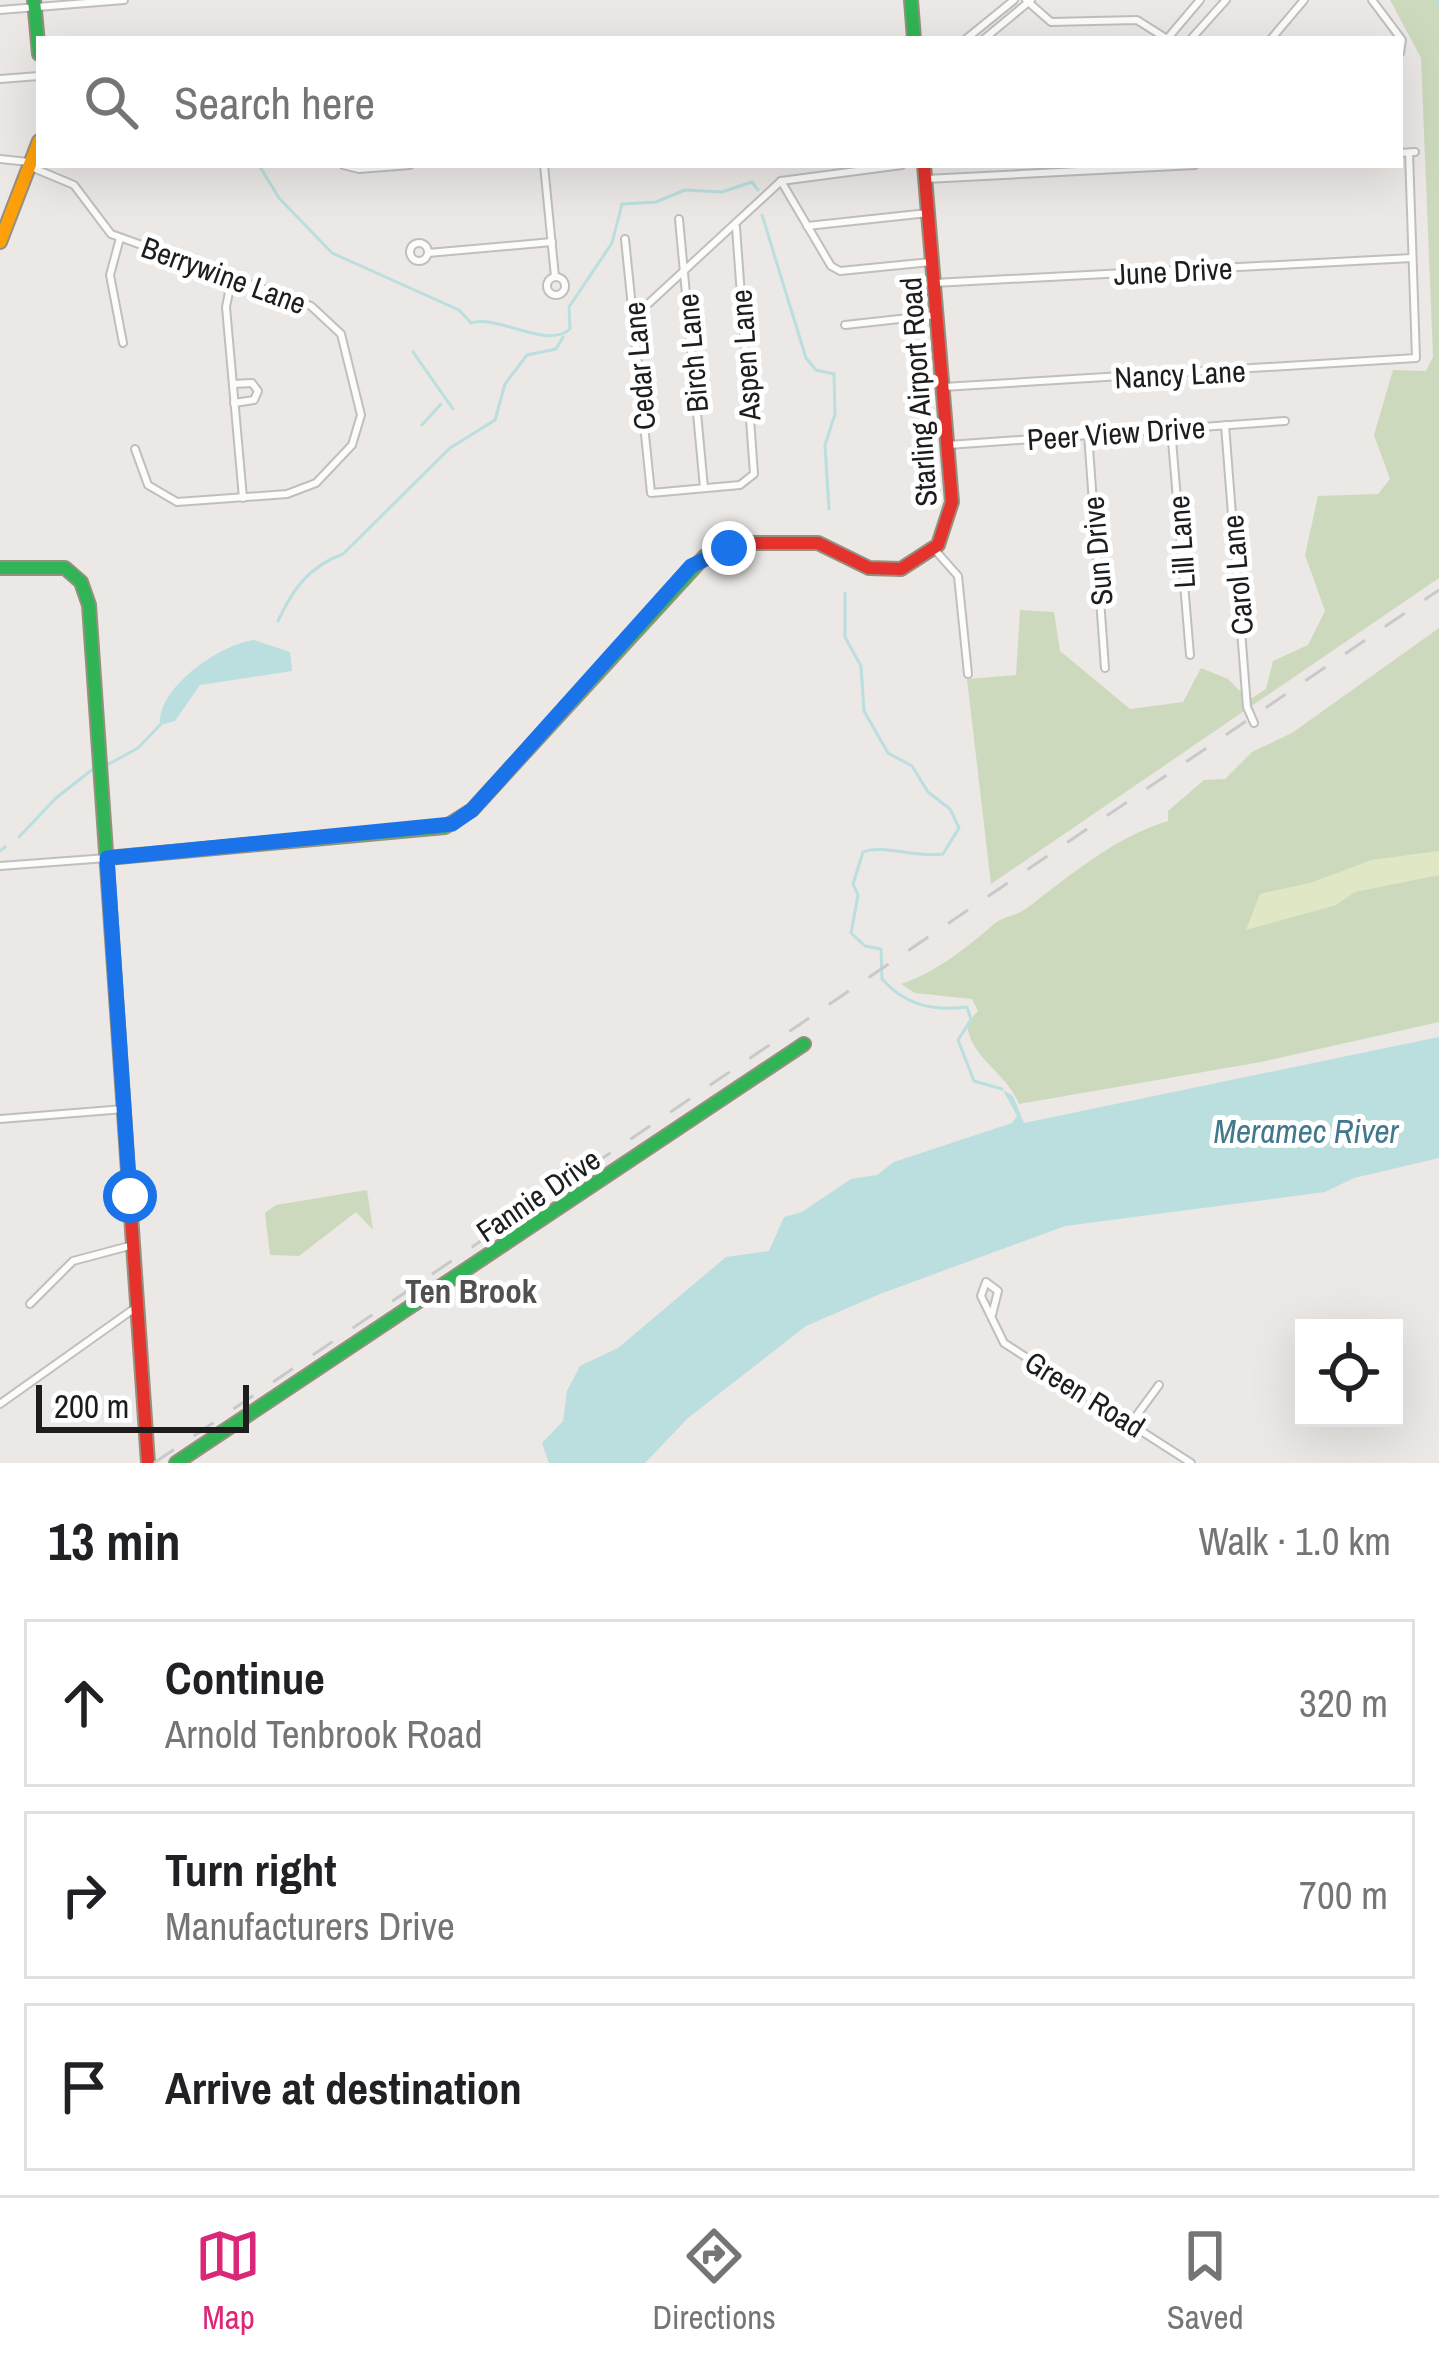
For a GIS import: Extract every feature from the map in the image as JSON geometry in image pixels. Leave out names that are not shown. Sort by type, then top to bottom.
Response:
[{"type":"street","points":[[0,10],[124,0]]},
{"type":"street","points":[[910,0],[914,36]]},
{"type":"street","points":[[971,36],[1013,0]]},
{"type":"street","points":[[1170,36],[1200,0]]},
{"type":"street","points":[[1194,36],[1226,0]]},
{"type":"street","points":[[1274,36],[1304,0]]},
{"type":"street","points":[[1372,0],[1399,36]]},
{"type":"street","points":[[987,36],[1028,1],[1052,22],[1137,20],[1162,36]]},
{"type":"street","points":[[34,4],[37,36]]},
{"type":"street","points":[[0,79],[36,76]]},
{"type":"street","points":[[0,242],[36,151]]},
{"type":"street","points":[[1408,153],[1412,258]]},
{"type":"street","points":[[0,159],[32,165]]},
{"type":"street","name":"Berrywine Lane","points":[[32,165],[36,167]]},
{"type":"street","name":"Berrywine Lane","points":[[38,168],[74,185],[103,226],[120,238],[305,303],[331,320],[346,346],[361,415],[352,445],[311,487],[184,502],[161,497],[142,478],[135,449]]},
{"type":"street","points":[[544,168],[555,277]]},
{"type":"street","points":[[635,316],[781,182],[881,168]]},
{"type":"street","points":[[925,172],[1079,168]]},
{"type":"street","name":"Starling Airport Road","points":[[925,172],[952,514],[934,550],[958,579],[968,674]]},
{"type":"street","points":[[781,182],[831,266],[840,272],[932,262]]},
{"type":"street","points":[[805,226],[928,213]]},
{"type":"street","name":"Birch Lane","points":[[679,219],[704,488]]},
{"type":"street","name":"Aspen Lane","points":[[704,488],[749,481],[754,475],[736,227]]},
{"type":"street","points":[[120,238],[110,275],[123,343]]},
{"type":"street","name":"Cedar Lane","points":[[625,239],[651,493],[704,488]]},
{"type":"street","points":[[428,253],[552,242]]},
{"type":"street","name":"June Drive","points":[[934,283],[1412,258]]},
{"type":"street","name":"Nancy Lane","points":[[943,387],[1416,358],[1412,258]]},
{"type":"street","points":[[232,277],[226,307],[243,498]]},
{"type":"street","points":[[844,326],[936,315]]},
{"type":"street","points":[[233,384],[252,383],[259,392],[253,401],[234,403]]},
{"type":"street","name":"Peer View Drive","points":[[947,446],[1285,421]]},
{"type":"street","name":"Carol Lane","points":[[1225,424],[1247,707],[1254,723]]},
{"type":"street","name":"Lill Lane","points":[[1172,428],[1190,655]]},
{"type":"street","name":"Sun Drive","points":[[1088,434],[1105,668]]},
{"type":"street","points":[[0,866],[452,824],[472,810],[681,569],[734,547],[818,543],[883,570],[907,568],[934,550]]},
{"type":"street","points":[[0,568],[59,566],[73,573],[85,590],[98,688],[148,1463]]},
{"type":"street","name":"Fannie Drive","points":[[177,1463],[804,1044]]},
{"type":"street","points":[[0,1119],[124,1109]]},
{"type":"street","points":[[30,1304],[73,1261],[134,1245]]},
{"type":"street","name":"Green Road","points":[[992,1315],[998,1291],[986,1282],[981,1296],[1004,1342],[1192,1463]]},
{"type":"street","points":[[0,1404],[138,1306]]},
{"type":"street","points":[[1131,1423],[1159,1385]]},
{"type":"green space","points":[[1390,0],[1439,0],[1439,578],[991,884],[967,679],[1016,675],[1020,610],[1054,612],[1060,651],[1130,709],[1183,702],[1201,668],[1228,679],[1249,700],[1266,689],[1273,661],[1308,645],[1325,611],[1305,555],[1318,496],[1378,494],[1390,479],[1374,435],[1393,370],[1426,371],[1433,357],[1421,58]]},
{"type":"green space","points":[[1439,628],[1439,851],[1372,860],[1310,883],[1260,894],[1246,930],[1336,905],[1355,892],[1439,875],[1439,1022],[1261,1062],[1019,1104],[969,1035],[967,1023],[978,1011],[972,999],[915,993],[901,984],[927,973],[998,921],[1023,911],[1111,847],[1168,821],[1168,811],[1204,780],[1225,779],[1252,752],[1292,733]]},
{"type":"green space","points":[[1439,851],[1439,875],[1355,892],[1336,905],[1245,931],[1260,894],[1310,883],[1372,860]]},
{"type":"green space","points":[[367,1190],[373,1230],[356,1212],[299,1256],[270,1255],[265,1213],[276,1205]]},
{"type":"water","points":[[254,640],[290,652],[292,671],[200,685],[175,721],[160,725],[162,711],[180,682],[209,659]]},
{"type":"water","name":"Meramec River","points":[[1439,1037],[1439,1158],[1354,1178],[1325,1192],[1065,1226],[806,1326],[688,1418],[645,1463],[549,1463],[542,1443],[563,1421],[567,1391],[580,1366],[618,1348],[726,1257],[769,1251],[784,1217],[802,1212],[851,1179],[877,1175],[894,1162],[1012,1123],[1017,1116],[1003,1090],[1013,1096],[1024,1123]]},
{"type":"waterway","points":[[1436,0],[1439,4]]},
{"type":"waterway","points":[[261,168],[279,198],[332,253],[459,310],[471,323],[495,323],[549,336],[570,329],[569,307],[612,243],[622,204],[656,202],[685,190],[722,192],[752,182],[758,190]]},
{"type":"waterway","points":[[762,215],[806,358],[816,370],[834,374],[835,414],[825,445],[829,509]]},
{"type":"waterway","points":[[278,621],[311,572],[343,554],[450,448],[495,420],[505,384],[527,355],[556,349],[563,337]]},
{"type":"waterway","points":[[413,352],[453,409]]},
{"type":"waterway","points":[[422,425],[441,404]]},
{"type":"waterway","points":[[845,593],[845,637],[861,666],[864,711],[888,753],[912,766],[928,792],[950,809],[959,828],[943,854],[863,852],[853,884],[858,895],[851,933],[865,946],[881,949],[882,979],[910,1001],[931,1007],[967,1007],[971,1020],[958,1040],[974,1081],[1002,1089]]},
{"type":"waterway","points":[[107,765],[138,748],[160,725]]},
{"type":"waterway","points":[[19,837],[56,798],[93,769]]},
{"type":"waterway","points":[[0,851],[5,847]]},
{"type":"railway","points":[[154,1463],[1439,590]]},
{"type":"traffic: fast","points":[[34,0],[37,36]]},
{"type":"traffic: fast","points":[[911,0],[914,36]]},
{"type":"traffic: fast","points":[[107,858],[445,827],[472,810],[705,556],[751,543]]},
{"type":"traffic: fast","points":[[0,568],[65,568],[81,582],[89,605],[121,1069]]},
{"type":"traffic: fast","points":[[176,1463],[804,1044]]},
{"type":"traffic: slow","points":[[0,242],[36,149]]},
{"type":"traffic: jam","points":[[751,543],[818,543],[869,568],[901,569],[938,545],[952,502],[924,168]]},
{"type":"traffic: jam","points":[[121,1069],[148,1463]]},
{"type":"district","name":"Ten Brook","points":[[471,1291]]},
{"type":"route","points":[[130,1196],[107,858],[452,824],[472,810],[691,566],[729,548]]}]
